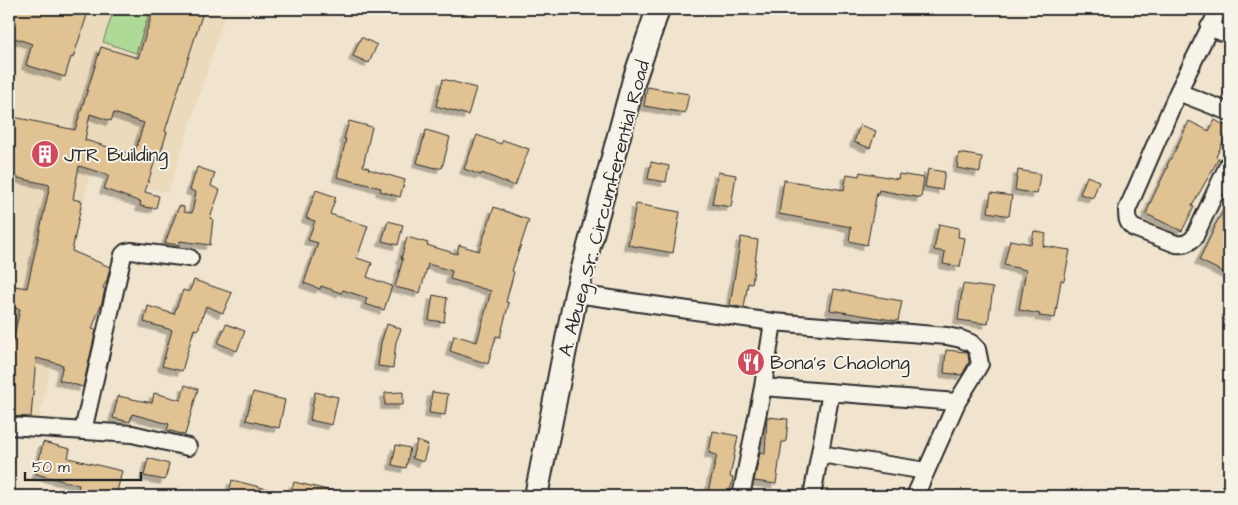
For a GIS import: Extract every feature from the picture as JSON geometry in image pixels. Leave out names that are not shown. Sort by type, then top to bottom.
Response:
[{"type":"street","name":"A. Abueg Sr. Circumferential Road","points":[[536,496],[576,294],[634,80],[658,9]]},
{"type":"street","points":[[1219,9],[1178,92],[1127,210],[1129,224],[1134,228],[1176,244],[1190,242],[1194,238],[1229,163]]},
{"type":"street","points":[[1209,28],[1229,35]]},
{"type":"street","points":[[1178,92],[1229,112]]},
{"type":"street","points":[[83,431],[123,255],[131,251],[190,258]]},
{"type":"street","points":[[576,294],[773,322],[948,336],[972,344],[977,349],[980,364],[957,402],[914,496]]},
{"type":"street","points":[[741,496],[763,387],[773,322]]},
{"type":"street","points":[[763,387],[957,402]]},
{"type":"street","points":[[812,496],[830,392]]},
{"type":"street","points":[[9,426],[132,434],[188,447]]},
{"type":"street","points":[[820,454],[926,471]]},
{"type":"shaded area","points":[[9,9],[227,9],[168,193],[90,171],[39,422],[9,419]]},
{"type":"green space","points":[[114,9],[151,9],[136,53],[103,42]]},
{"type":"building","points":[[14,9],[89,9],[65,77],[26,65],[32,44],[9,36],[9,24]]},
{"type":"building","points":[[154,9],[204,9],[165,131],[167,132],[160,155],[157,154],[145,192],[159,196],[156,208],[140,206],[141,202],[104,189],[109,175],[79,166],[73,199],[82,201],[72,251],[110,267],[103,288],[105,289],[102,302],[92,329],[96,330],[83,387],[59,380],[63,365],[36,358],[31,417],[9,416],[9,359],[20,309],[9,307],[9,285],[27,288],[50,185],[9,176],[9,116],[75,130],[101,47],[138,58]],"holes":[[[114,113],[144,123],[134,155],[85,140],[90,114],[111,121]]]},
{"type":"building","points":[[361,37],[377,45],[369,63],[353,56]]},
{"type":"building","points":[[443,79],[476,88],[468,115],[436,106]]},
{"type":"building","points":[[647,87],[689,94],[685,113],[644,106]]},
{"type":"building","points":[[1215,120],[1229,128],[1216,157],[1219,158],[1192,206],[1194,207],[1182,231],[1146,214],[1167,165],[1189,121],[1209,131]]},
{"type":"building","points":[[349,121],[372,127],[363,166],[405,180],[400,197],[380,191],[381,188],[337,177]]},
{"type":"building","points":[[860,125],[876,131],[870,148],[854,142]]},
{"type":"building","points":[[426,130],[450,137],[442,168],[417,163]]},
{"type":"building","points":[[477,135],[501,144],[503,140],[529,149],[515,186],[482,173],[481,175],[464,169]]},
{"type":"building","points":[[959,153],[982,157],[980,172],[957,168]]},
{"type":"building","points":[[651,162],[669,166],[666,182],[648,179]]},
{"type":"building","points":[[197,167],[215,173],[211,186],[220,190],[210,218],[213,219],[210,245],[180,241],[179,245],[165,243],[179,206],[184,207],[184,212],[192,213],[196,192],[190,190]]},
{"type":"building","points":[[928,169],[945,172],[942,190],[925,187]]},
{"type":"building","points":[[1018,170],[1040,174],[1037,194],[1015,190]]},
{"type":"building","points":[[718,172],[736,175],[731,207],[712,204]]},
{"type":"building","points":[[860,172],[898,179],[899,174],[924,178],[921,198],[879,190],[877,192],[867,245],[849,241],[851,227],[779,214],[784,180],[844,190],[847,174],[859,176]]},
{"type":"building","points":[[1087,176],[1099,181],[1093,198],[1080,194]]},
{"type":"building","points":[[316,190],[336,197],[330,214],[368,226],[357,258],[372,263],[367,277],[392,286],[384,310],[365,304],[367,298],[343,290],[341,293],[321,286],[320,289],[304,283],[318,243],[308,240],[315,221],[306,218]]},
{"type":"building","points":[[991,193],[1012,196],[1009,216],[988,212]]},
{"type":"building","points":[[1229,201],[1229,275],[1199,260],[1214,227]]},
{"type":"building","points":[[636,204],[680,212],[673,253],[628,245]]},
{"type":"building","points":[[494,207],[529,220],[512,271],[514,272],[506,302],[509,303],[500,337],[496,336],[488,364],[450,351],[454,335],[477,342],[491,291],[450,279],[452,271],[428,264],[420,293],[395,287],[407,237],[457,254],[459,245],[479,251]]},
{"type":"building","points":[[388,221],[403,225],[398,245],[382,241]]},
{"type":"building","points":[[939,224],[959,228],[958,237],[965,238],[960,267],[943,264],[945,252],[934,250]]},
{"type":"building","points":[[1034,231],[1046,234],[1043,246],[1070,250],[1064,281],[1061,280],[1055,318],[1039,316],[1040,314],[1019,310],[1026,270],[1004,265],[1010,240],[1031,244]]},
{"type":"building","points":[[741,237],[758,240],[752,284],[748,283],[744,308],[730,305]]},
{"type":"building","points":[[194,280],[232,293],[223,313],[206,306],[198,330],[194,329],[182,371],[162,366],[172,330],[144,322],[148,306],[174,314],[183,290],[189,292]]},
{"type":"building","points":[[963,284],[993,288],[988,324],[958,320]]},
{"type":"building","points":[[834,289],[902,301],[898,321],[830,310]]},
{"type":"building","points":[[433,295],[447,298],[444,322],[429,320]]},
{"type":"building","points":[[226,324],[245,331],[237,351],[218,343]]},
{"type":"building","points":[[387,324],[401,329],[396,342],[393,368],[378,366],[381,343]]},
{"type":"building","points":[[946,350],[966,352],[968,354],[969,362],[962,375],[944,373]]},
{"type":"building","points":[[185,385],[198,389],[185,435],[167,430],[169,424],[132,414],[130,422],[113,418],[118,396],[152,403],[154,393],[181,400]]},
{"type":"building","points":[[253,392],[285,400],[279,428],[246,420]]},
{"type":"building","points":[[315,392],[338,397],[332,425],[310,420]]},
{"type":"building","points":[[403,392],[403,405],[385,405],[385,393]]},
{"type":"building","points":[[432,392],[448,394],[445,415],[429,413]]},
{"type":"building","points":[[767,417],[788,419],[786,442],[782,442],[776,484],[754,481],[760,453],[765,454]]},
{"type":"building","points":[[713,431],[738,436],[730,477],[733,478],[729,496],[707,496],[717,455],[709,453]]},
{"type":"building","points":[[417,441],[428,445],[423,462],[412,458]]},
{"type":"building","points":[[43,442],[70,449],[68,458],[122,471],[116,496],[77,494],[79,485],[36,474]]},
{"type":"building","points":[[396,445],[410,448],[406,468],[392,465]]},
{"type":"building","points":[[148,458],[169,464],[165,480],[144,476]]},
{"type":"building","points":[[232,480],[279,492],[278,496],[228,496]]},
{"type":"building","points":[[294,482],[332,491],[331,496],[290,496]]},
{"type":"place","name":"JTR Building","points":[[45,154]]},
{"type":"place","name":"Bona’s Chaolong","points":[[751,362]]}]
